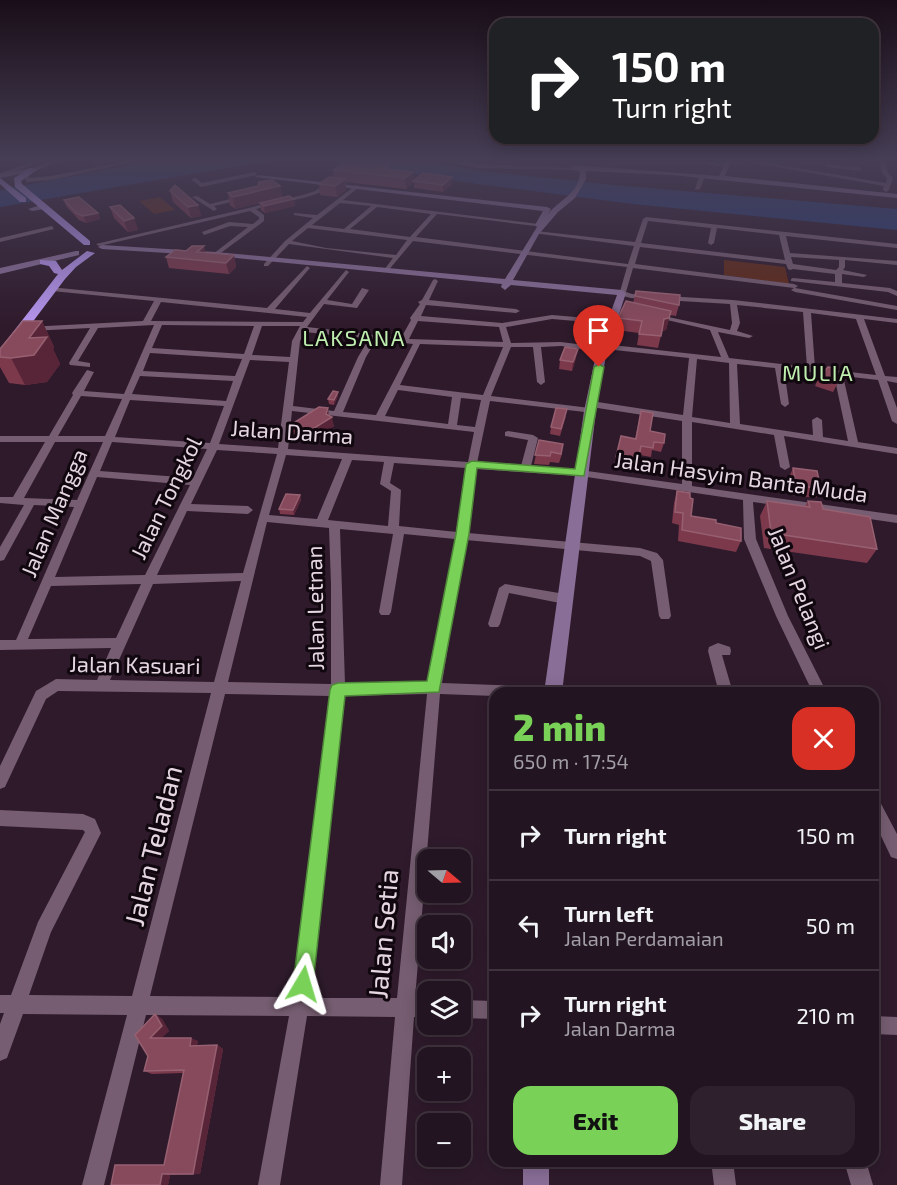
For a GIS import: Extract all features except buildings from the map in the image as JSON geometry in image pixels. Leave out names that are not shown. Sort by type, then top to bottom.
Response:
[{"type":"highway","points":[[42,215],[76,251]]},
{"type":"highway","points":[[48,215],[95,247]]},
{"type":"highway","points":[[0,342],[76,251],[95,247]]},
{"type":"highway","points":[[0,357],[72,265],[95,247]]},
{"type":"highway","points":[[44,261],[52,263],[58,271]]},
{"type":"main road","points":[[540,228],[545,215]]},
{"type":"main road","points":[[507,284],[523,253],[551,215]]},
{"type":"main road","points":[[139,248],[131,242],[140,235]]},
{"type":"main road","points":[[95,247],[216,254],[307,268],[435,281],[507,284]]},
{"type":"main road","points":[[95,247],[387,270],[624,301],[611,322],[590,408],[554,687]]},
{"type":"main road","points":[[0,270],[44,261],[76,251]]},
{"type":"main road","points":[[0,270],[76,251]]},
{"type":"main road","points":[[536,1167],[536,1185]]},
{"type":"street","points":[[95,247],[217,215]]},
{"type":"street","points":[[216,254],[254,226],[263,217],[261,215]]},
{"type":"street","points":[[306,215],[319,217]]},
{"type":"street","points":[[346,230],[365,215]]},
{"type":"street","points":[[387,270],[433,215]]},
{"type":"street","points":[[461,215],[636,245],[788,261],[864,275]]},
{"type":"street","points":[[497,220],[502,215]]},
{"type":"street","points":[[268,262],[287,242],[319,217]]},
{"type":"street","points":[[788,261],[842,258],[897,263],[894,246],[866,240],[782,234],[646,219],[630,266],[624,301],[733,302],[897,321]]},
{"type":"street","points":[[204,233],[223,225],[254,226]]},
{"type":"street","points":[[308,226],[794,285],[897,308]]},
{"type":"street","points":[[711,243],[714,227]]},
{"type":"street","points":[[0,240],[52,228]]},
{"type":"street","points":[[782,234],[794,285],[803,311],[811,371]]},
{"type":"street","points":[[287,242],[398,256]]},
{"type":"street","points":[[839,284],[838,272],[842,267],[842,258]]},
{"type":"street","points":[[270,310],[307,268]]},
{"type":"street","points":[[303,327],[346,272]]},
{"type":"street","points":[[404,341],[422,302],[435,281]]},
{"type":"street","points":[[794,285],[839,284],[895,291]]},
{"type":"street","points":[[52,289],[312,315]]},
{"type":"street","points":[[347,315],[365,290]]},
{"type":"street","points":[[146,323],[159,299]]},
{"type":"street","points":[[322,302],[354,306]]},
{"type":"street","points":[[422,302],[516,311]]},
{"type":"street","points":[[733,302],[736,323],[733,333]]},
{"type":"street","points":[[647,314],[749,336]]},
{"type":"street","points":[[414,318],[502,325],[552,317],[611,322]]},
{"type":"street","points":[[860,318],[897,422]]},
{"type":"street","points":[[23,329],[146,323],[259,324],[303,327],[373,339],[508,345],[561,344],[897,380]]},
{"type":"street","name":"Jalan Mangga","points":[[20,644],[159,323]]},
{"type":"street","name":"Jalan Tongkol","points":[[101,686],[149,579],[214,445],[259,324]]},
{"type":"street","points":[[502,325],[508,345]]},
{"type":"street","points":[[17,500],[88,368],[73,364],[95,327]]},
{"type":"street","name":"Jalan Teladan","points":[[93,1185],[263,518],[283,450],[296,341],[303,327]]},
{"type":"street","points":[[713,328],[729,361],[735,426]]},
{"type":"street","points":[[338,412],[349,392],[362,357],[373,339]]},
{"type":"street","points":[[380,417],[418,341]]},
{"type":"street","points":[[537,344],[541,382]]},
{"type":"street","name":"Jalan Setia","points":[[392,1185],[405,1008],[434,688],[462,534],[472,464],[486,398],[508,345]]},
{"type":"street","points":[[147,350],[293,360]]},
{"type":"street","points":[[687,488],[687,419],[693,357]]},
{"type":"street","points":[[779,367],[785,404]]},
{"type":"street","points":[[138,373],[237,379]]},
{"type":"street","points":[[838,374],[854,444]]},
{"type":"street","points":[[396,387],[687,419],[897,451]]},
{"type":"street","points":[[76,393],[228,404]]},
{"type":"street","points":[[452,426],[457,394]]},
{"type":"street","points":[[288,408],[480,429]]},
{"type":"street","points":[[816,420],[818,438]]},
{"type":"street","points":[[778,432],[784,467]]},
{"type":"street","points":[[508,434],[533,438],[525,469]]},
{"type":"street","name":"Jalan Darma","points":[[0,439],[52,437],[214,445],[580,473]]},
{"type":"street","points":[[327,525],[348,456]]},
{"type":"street","points":[[385,612],[396,530],[396,490],[385,484],[390,459]]},
{"type":"street","name":"Jalan Hasyim Banta Muda","points":[[580,473],[897,519]]},
{"type":"street","points":[[93,474],[197,482]]},
{"type":"street","name":"Jalan Pelangi","points":[[748,497],[750,539],[782,616],[817,687]]},
{"type":"street","points":[[0,500],[80,504]]},
{"type":"street","points":[[0,557],[31,501]]},
{"type":"street","points":[[184,507],[248,510]]},
{"type":"street","points":[[263,518],[621,548],[653,556],[657,560],[665,616]]},
{"type":"street","name":"Jalan Letnan","points":[[269,1185],[300,1005],[338,690],[337,585],[327,525]]},
{"type":"street","points":[[47,582],[248,577]]},
{"type":"street","points":[[494,624],[505,588],[564,598]]},
{"type":"street","points":[[0,645],[120,642]]},
{"type":"street","points":[[724,651],[718,648],[714,651],[724,687]]},
{"type":"street","name":"Jalan Kasuari","points":[[2,773],[41,695],[47,688],[57,685],[489,690]]},
{"type":"street","points":[[879,815],[897,851]]},
{"type":"street","points":[[0,819],[83,822],[89,824],[93,833],[8,1004],[0,1051]]},
{"type":"street","points":[[8,1004],[300,1005],[417,1008]]},
{"type":"street","points":[[471,1009],[489,1010]]},
{"type":"street","points":[[879,1025],[897,1026]]},
{"type":"street","points":[[723,1167],[725,1185]]},
{"type":"street","points":[[857,1167],[862,1185]]},
{"type":"shaded area","points":[[724,260],[785,267],[789,284],[724,275]]},
{"type":"water","points":[[748,215],[897,215],[897,230]]},
{"type":"district","name":"LAKSANA","points":[[354,338]]},
{"type":"district","name":"MULIA","points":[[818,373]]},
{"type":"route","points":[[303,984],[338,690],[434,688],[462,534],[472,464],[580,473],[599,367]]}]
